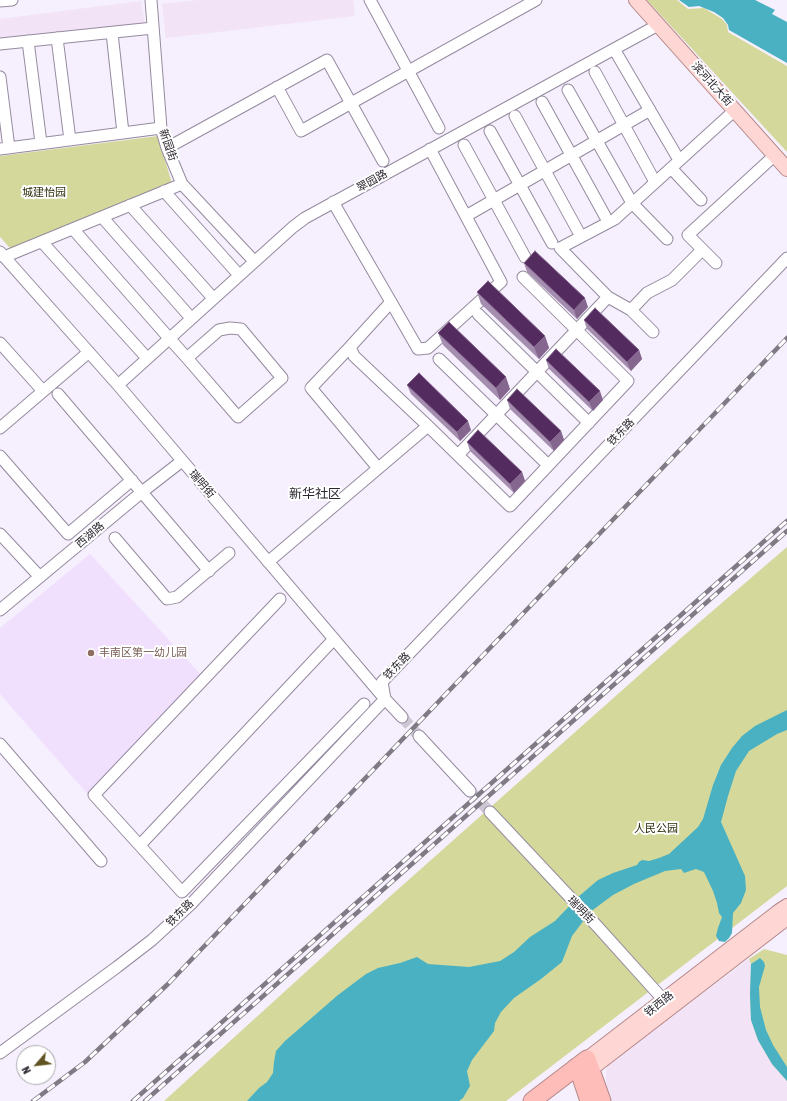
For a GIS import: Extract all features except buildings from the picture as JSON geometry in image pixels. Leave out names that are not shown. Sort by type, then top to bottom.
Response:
[{"type":"highway","name":"铁西路","points":[[532,1101],[584,1068]]},
{"type":"highway","name":"铁西路","points":[[549,1101],[584,1068]]},
{"type":"highway","points":[[584,1068],[589,1101]]},
{"type":"highway","points":[[584,1068],[602,1101]]},
{"type":"main road","name":"滨河北大街","points":[[636,0],[787,169]]},
{"type":"main road","name":"铁西路","points":[[584,1068],[784,917]]},
{"type":"street","points":[[0,1],[12,0]]},
{"type":"street","name":"新园街","points":[[151,0],[161,128],[167,148],[182,184],[254,261]]},
{"type":"street","points":[[370,0],[439,128]]},
{"type":"street","points":[[277,88],[301,131],[536,0]]},
{"type":"street","name":"翠园路","points":[[118,384],[254,261],[293,227],[314,213],[658,25]]},
{"type":"street","points":[[0,44],[153,28]]},
{"type":"street","points":[[112,33],[124,133]]},
{"type":"street","points":[[57,38],[70,140]]},
{"type":"street","points":[[28,41],[41,144]]},
{"type":"street","points":[[614,49],[650,110],[675,164],[702,200]]},
{"type":"street","points":[[167,148],[327,60],[383,161]]},
{"type":"street","points":[[595,72],[655,182]]},
{"type":"street","points":[[0,77],[5,148],[161,128]]},
{"type":"street","points":[[568,90],[632,202],[667,239]]},
{"type":"street","points":[[542,102],[604,216]]},
{"type":"street","points":[[466,216],[650,110]]},
{"type":"street","points":[[653,332],[631,310],[608,297],[560,248],[615,218],[735,110]]},
{"type":"street","points":[[515,116],[578,231]]},
{"type":"street","points":[[490,131],[552,242]]},
{"type":"street","points":[[464,145],[525,257]]},
{"type":"street","points":[[333,202],[418,349],[428,348],[501,282],[430,149]]},
{"type":"street","points":[[716,263],[688,235],[775,156]]},
{"type":"street","points":[[2,255],[42,242],[182,184]]},
{"type":"street","points":[[164,191],[239,275]]},
{"type":"street","points":[[130,205],[213,298]]},
{"type":"street","points":[[102,217],[191,318]]},
{"type":"street","points":[[73,229],[238,418],[282,378],[241,329],[230,328],[219,330],[187,358]]},
{"type":"street","points":[[42,242],[147,358]]},
{"type":"street","points":[[631,310],[647,293],[672,280],[702,250]]},
{"type":"street","name":"瑞明街","points":[[2,255],[118,384],[268,562],[402,717]]},
{"type":"street","name":"铁东路","points":[[0,1053],[152,940],[191,904],[385,699],[382,682],[787,258]]},
{"type":"street","points":[[350,347],[354,356],[510,506],[628,382],[523,277]]},
{"type":"street","points":[[458,455],[608,297]]},
{"type":"street","points":[[378,468],[311,388],[392,302]]},
{"type":"street","points":[[478,314],[589,423]]},
{"type":"street","points":[[0,343],[43,391]]},
{"type":"street","points":[[0,428],[89,352]]},
{"type":"street","points":[[439,360],[548,465]]},
{"type":"street","points":[[58,394],[209,571]]},
{"type":"street","points":[[268,562],[428,426]]},
{"type":"street","points":[[0,456],[68,534],[132,480]]},
{"type":"street","name":"西湖路","points":[[0,610],[142,492],[182,461]]},
{"type":"street","points":[[0,534],[40,577]]},
{"type":"street","points":[[115,538],[167,599],[177,597],[230,553]]},
{"type":"street","points":[[280,599],[94,795],[182,892],[364,704]]},
{"type":"street","points":[[140,845],[334,639]]},
{"type":"street","points":[[419,736],[470,791]]},
{"type":"street","points":[[0,744],[101,861]]},
{"type":"street","name":"瑞明街","points":[[490,812],[597,926],[667,1005]]},
{"type":"shaded area","points":[[199,0],[353,0],[355,16],[166,38],[162,4]]},
{"type":"shaded area","points":[[141,1],[145,26],[0,44],[0,19]]},
{"type":"shaded area","name":"丰南区第一幼儿园","points":[[90,554],[204,678],[90,797],[0,694],[0,628]]},
{"type":"shaded area","points":[[749,959],[751,964],[750,994],[772,1064],[787,1081],[787,1101],[612,1101],[606,1082],[608,1063]]},
{"type":"green space","points":[[647,0],[677,0],[688,9],[704,8],[722,19],[727,25],[728,32],[787,66],[787,152]]},
{"type":"green space","name":"城建怡园","points":[[158,136],[173,187],[45,239],[19,258],[0,237],[0,156]]},
{"type":"green space","name":"人民公园","points":[[787,547],[787,886],[506,1101],[164,1101],[360,923],[681,638]]},
{"type":"green space","points":[[764,949],[787,955],[787,1081],[772,1064],[758,1040],[751,1020],[751,964],[749,959]]},
{"type":"water","points":[[679,0],[755,0],[775,10],[772,14],[787,22],[787,63],[729,30],[728,25],[723,18],[714,12],[699,6],[689,7]]},
{"type":"water","points":[[787,710],[787,730],[777,734],[749,751],[736,771],[721,822],[745,876],[746,890],[741,903],[733,913],[732,933],[725,942],[719,941],[716,936],[722,917],[719,913],[713,891],[704,872],[696,869],[684,873],[681,869],[665,871],[613,895],[590,912],[572,936],[562,962],[514,998],[501,1012],[495,1023],[494,1031],[472,1060],[467,1071],[470,1086],[463,1098],[459,1101],[247,1101],[267,1082],[273,1073],[276,1051],[285,1041],[338,995],[366,974],[378,968],[417,957],[428,964],[469,967],[500,961],[514,952],[530,937],[555,921],[578,897],[598,880],[637,865],[642,860],[649,861],[669,854],[698,827],[703,819],[713,785],[721,765],[732,748],[742,736],[755,726]]},
{"type":"water","points":[[760,958],[764,962],[765,966],[759,987],[760,1007],[766,1030],[773,1045],[787,1067],[787,1081],[772,1064],[758,1040],[751,1020],[751,964]]},
{"type":"tunnel","points":[[402,717],[419,736]]},
{"type":"tunnel","points":[[470,791],[490,812]]},
{"type":"railway","points":[[33,1101],[85,1062],[168,984],[787,338]]},
{"type":"railway","points":[[133,1101],[787,521]]},
{"type":"railway","points":[[145,1101],[787,531]]},
{"type":"place","name":"丰南区第一幼儿园","points":[[91,653]]},
{"type":"district","name":"新华社区","points":[[315,494]]}]
